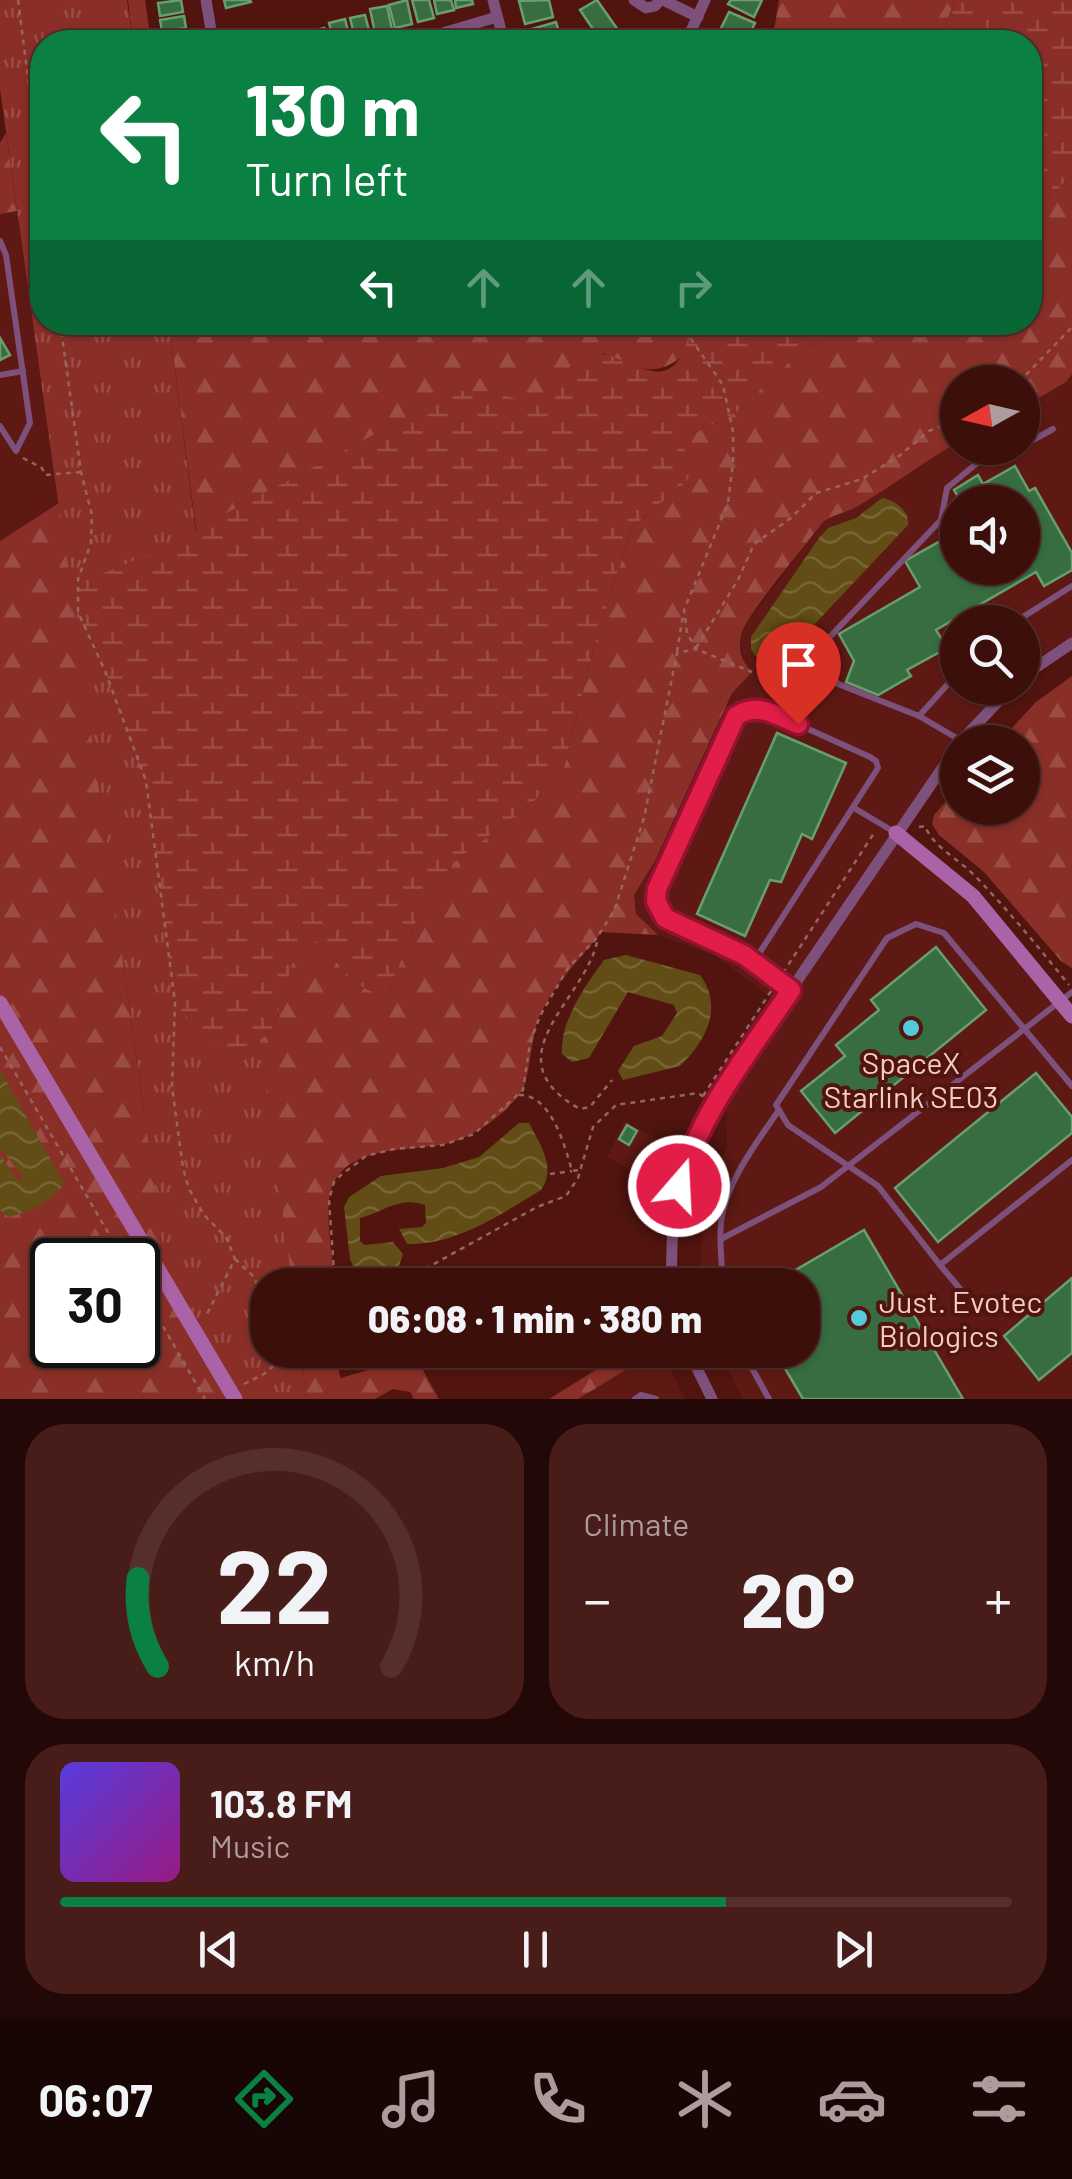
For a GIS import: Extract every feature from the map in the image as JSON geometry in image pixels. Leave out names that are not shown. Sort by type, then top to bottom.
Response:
[{"type":"main road","points":[[896,833],[974,896],[1066,997],[1072,1016]]},
{"type":"main road","points":[[0,1003],[235,1399]]},
{"type":"street","points":[[206,0],[210,30]]},
{"type":"street","points":[[493,0],[500,30]]},
{"type":"street","points":[[634,0],[646,8],[662,0],[698,17]]},
{"type":"street","points":[[692,30],[705,0]]},
{"type":"street","points":[[454,30],[497,18]]},
{"type":"street","points":[[1040,664],[1072,642]]},
{"type":"street","points":[[976,725],[995,705]]},
{"type":"street","points":[[672,1268],[673,1212],[694,1140],[736,1069],[940,770]]},
{"type":"street","points":[[697,1368],[712,1399]]},
{"type":"lane","points":[[0,241],[6,256],[30,423],[19,454]]},
{"type":"lane","points":[[0,375],[22,371]]},
{"type":"lane","points":[[0,426],[19,454]]},
{"type":"lane","points":[[1040,436],[1053,429]]},
{"type":"lane","points":[[940,730],[919,716],[838,684],[822,663],[824,643],[941,520],[947,488],[975,465]]},
{"type":"lane","points":[[1040,607],[1072,586]]},
{"type":"lane","points":[[919,716],[940,693]]},
{"type":"lane","points":[[753,963],[878,768],[876,761],[762,708],[736,716],[657,889],[656,901],[665,918],[731,948],[791,990]]},
{"type":"lane","points":[[854,808],[896,833]]},
{"type":"lane","points":[[961,1290],[878,1186],[788,1125],[776,1105],[888,938],[916,924],[944,933],[1072,1086]]},
{"type":"lane","points":[[721,1239],[821,1187],[1066,997]]},
{"type":"lane","points":[[722,1268],[721,1220],[730,1192],[780,1110]]},
{"type":"lane","points":[[940,1265],[1072,1160]]},
{"type":"lane","points":[[752,1368],[769,1399]]},
{"type":"lane","points":[[635,1399],[641,1395],[656,1399]]},
{"type":"path","points":[[18,0],[30,93]]},
{"type":"path","points":[[1035,365],[1072,327]]},
{"type":"path","points":[[62,335],[92,514],[91,543],[78,579],[78,612],[105,671],[146,781],[175,1002],[172,1087],[183,1168],[189,1189],[204,1215],[226,1237],[235,1259],[250,1273]]},
{"type":"path","points":[[334,1268],[329,1200],[334,1182],[366,1156],[394,1149],[432,1148],[474,1134],[517,1096],[526,1083],[530,1042],[540,1016],[568,968],[596,939],[614,910],[644,818],[684,610],[728,504],[733,463],[723,384],[689,335]]},
{"type":"path","points":[[696,650],[738,580],[754,544],[791,518],[816,493],[862,479],[899,456],[929,430],[940,426]]},
{"type":"path","points":[[19,454],[42,468],[45,475],[82,472]]},
{"type":"path","points":[[684,610],[687,633],[696,650]]},
{"type":"path","points":[[677,654],[696,650],[752,672]]},
{"type":"path","points":[[428,1268],[537,1207],[559,1201],[573,1189],[582,1170],[588,1136],[599,1117],[624,1102],[703,1096],[880,823]]},
{"type":"path","points":[[596,939],[596,950],[545,1035],[541,1054],[544,1074],[553,1089],[575,1106],[590,1107],[599,1117]]},
{"type":"path","points":[[0,1047],[111,1238]]},
{"type":"path","points":[[590,1107],[612,1080]]},
{"type":"path","points":[[517,1096],[529,1095],[550,1117],[572,1171]]},
{"type":"path","points":[[550,1174],[582,1170]]},
{"type":"path","points":[[206,1316],[235,1259]]},
{"type":"path","points":[[160,1321],[205,1399]]},
{"type":"path","points":[[248,1382],[271,1368]]},
{"type":"shaded area","points":[[17,211],[30,301],[30,335],[35,335],[59,503],[0,541],[0,214]]},
{"type":"shaded area","points":[[1072,374],[1072,643],[1040,665],[1040,605],[940,605],[940,705],[992,705],[977,725],[940,725],[940,774],[896,833],[933,860],[1072,1016],[1072,1399],[743,1399],[727,1368],[820,1368],[820,1268],[701,1268],[704,1203],[727,1147],[726,1086],[780,1005],[716,956],[658,935],[636,914],[634,895],[655,861],[722,718],[744,664],[740,639],[743,628],[822,523],[856,507],[940,453],[940,465],[1040,465],[1040,397]]},
{"type":"shaded area","points":[[625,1121],[669,1146],[652,1182],[607,1157]]},
{"type":"shaded area","points":[[629,1368],[670,1368],[685,1399],[578,1399]]},
{"type":"green space","points":[[0,0],[127,0],[131,30],[30,30],[30,302],[0,89]]},
{"type":"green space","points":[[128,0],[145,0],[149,30],[132,30]]},
{"type":"green space","points":[[779,0],[955,0],[944,30],[772,30]]},
{"type":"green space","points":[[955,0],[1072,0],[1072,175],[1057,190],[1042,199],[1042,30],[944,30]]},
{"type":"green space","points":[[6,133],[17,211],[0,214],[0,143]]},
{"type":"green space","points":[[1072,175],[1072,374],[1040,397],[1040,365],[940,365],[940,454],[858,506],[822,523],[745,626],[741,651],[752,672],[732,693],[655,861],[634,895],[636,914],[658,935],[602,932],[545,1005],[536,1026],[524,1086],[516,1099],[492,1121],[456,1141],[383,1152],[349,1165],[337,1177],[330,1194],[333,1268],[290,1268],[260,1040],[274,1027],[294,957],[315,941],[326,944],[349,981],[386,998],[418,917],[454,862],[532,803],[563,771],[594,647],[632,527],[686,482],[680,440],[736,413],[788,363],[829,335],[1042,335],[1042,199]]},
{"type":"green space","points":[[35,335],[171,335],[290,1268],[250,1268],[250,1368],[303,1368],[307,1399],[183,1399],[154,1189],[84,1238],[30,1238],[30,1249],[0,1234],[139,1132],[144,1111]]},
{"type":"green space","points":[[171,335],[704,335],[673,363],[663,367],[644,369],[603,353],[571,366],[550,410],[489,391],[456,391],[196,530]]},
{"type":"green space","points":[[689,335],[829,335],[788,363],[736,413],[680,440],[693,468],[686,482],[632,527],[594,647],[563,771],[532,803],[454,862],[418,917],[386,998],[349,981],[326,944],[315,941],[294,958],[274,1027],[260,1040],[230,1052],[193,1024],[175,1002],[146,781],[105,671],[81,622],[76,600],[78,579],[94,577],[148,555],[456,391],[489,391],[550,409],[567,372],[584,356],[597,353],[642,368],[669,369],[680,358]]},
{"type":"green space","points":[[59,503],[169,1291],[235,1399],[0,1399],[0,541]]},
{"type":"green space","points":[[1072,676],[1072,968],[1061,961],[984,872],[939,835],[932,824],[940,808],[940,825],[1040,825],[1040,725],[1015,725],[1033,705],[1040,705],[1040,699]]},
{"type":"green space","points":[[303,1368],[339,1368],[341,1378],[375,1368],[422,1368],[439,1399],[414,1399],[410,1392],[393,1389],[375,1399],[307,1399]]},
{"type":"green space","points":[[599,1368],[629,1368],[578,1399],[549,1399]]},
{"type":"water","points":[[882,498],[901,507],[908,525],[779,662],[761,664],[751,649],[751,637],[819,538],[828,528],[856,518]]},
{"type":"water","points":[[626,955],[700,975],[711,999],[711,1011],[704,1035],[680,1066],[623,1080],[618,1071],[634,1046],[662,1036],[677,1013],[674,1005],[628,992],[589,1058],[572,1062],[562,1054],[562,1042],[575,1004],[604,960]]},
{"type":"water","points":[[0,1070],[64,1183],[40,1205],[8,1217],[0,1210],[0,1155],[19,1181],[23,1177],[0,1148]]},
{"type":"water","points":[[519,1123],[529,1123],[545,1156],[546,1181],[541,1190],[510,1209],[443,1240],[407,1244],[399,1229],[422,1227],[426,1223],[425,1205],[407,1202],[360,1218],[360,1241],[364,1245],[393,1242],[403,1254],[399,1266],[354,1268],[344,1207],[349,1197],[381,1176],[443,1168],[479,1157]]},
{"type":"building","points":[[181,0],[183,12],[160,16],[158,3]]},
{"type":"building","points":[[224,0],[250,0],[251,2],[226,8]]},
{"type":"building","points":[[407,0],[412,24],[395,28],[389,5]]},
{"type":"building","points":[[412,0],[429,0],[434,18],[418,22]]},
{"type":"building","points":[[434,0],[451,0],[454,10],[437,14]]},
{"type":"building","points":[[455,0],[472,0],[473,4],[456,8]]},
{"type":"building","points":[[549,0],[553,17],[525,24],[519,1]]},
{"type":"building","points":[[597,0],[618,30],[594,30],[580,10]]},
{"type":"building","points":[[731,0],[762,0],[754,17],[728,4]]},
{"type":"building","points":[[387,6],[392,29],[374,30],[370,9]]},
{"type":"building","points":[[729,12],[755,23],[752,30],[720,30]]},
{"type":"building","points":[[365,15],[369,30],[353,30],[350,18]]},
{"type":"building","points":[[184,16],[186,28],[162,30],[160,20]]},
{"type":"building","points":[[345,19],[348,30],[331,30],[329,23]]},
{"type":"building","points":[[556,22],[558,30],[528,30]]},
{"type":"building","points":[[0,338],[10,355],[0,360]]},
{"type":"building","points":[[1015,466],[1026,485],[962,485],[978,475],[983,484]]},
{"type":"building","points":[[1040,497],[1072,553],[1072,570],[1044,586],[1040,579]]},
{"type":"building","points":[[940,541],[940,585],[1014,585],[979,605],[940,605],[940,628],[936,630],[940,652],[907,670],[911,676],[878,695],[846,682],[854,661],[839,634],[920,587],[905,561]]},
{"type":"building","points":[[777,733],[846,763],[812,839],[802,834],[781,882],[770,880],[745,936],[697,914]]},
{"type":"building","name":"SpaceX Starlink SE03","points":[[936,947],[986,1010],[835,1133],[801,1091],[845,1056],[836,1045],[879,1010],[871,1000]]},
{"type":"building","points":[[1036,1073],[1072,1117],[1072,1133],[938,1242],[895,1188]]},
{"type":"building","points":[[627,1125],[637,1131],[629,1145],[619,1139]]},
{"type":"building","name":"Just. Evotec Biologics","points":[[864,1230],[963,1399],[803,1399],[785,1368],[820,1368],[820,1268],[799,1268]]},
{"type":"building","points":[[1072,1278],[1072,1353],[1039,1380],[1004,1336]]},
{"type":"place","name":"SpaceX Starlink SE03","points":[[911,1028]]},
{"type":"place","name":"Just. Evotec Biologics","points":[[859,1318]]},
{"type":"route","points":[[679,1186],[694,1140],[715,1103],[791,990],[744,955],[665,918],[656,901],[657,889],[736,716],[762,708],[798,724]]}]
